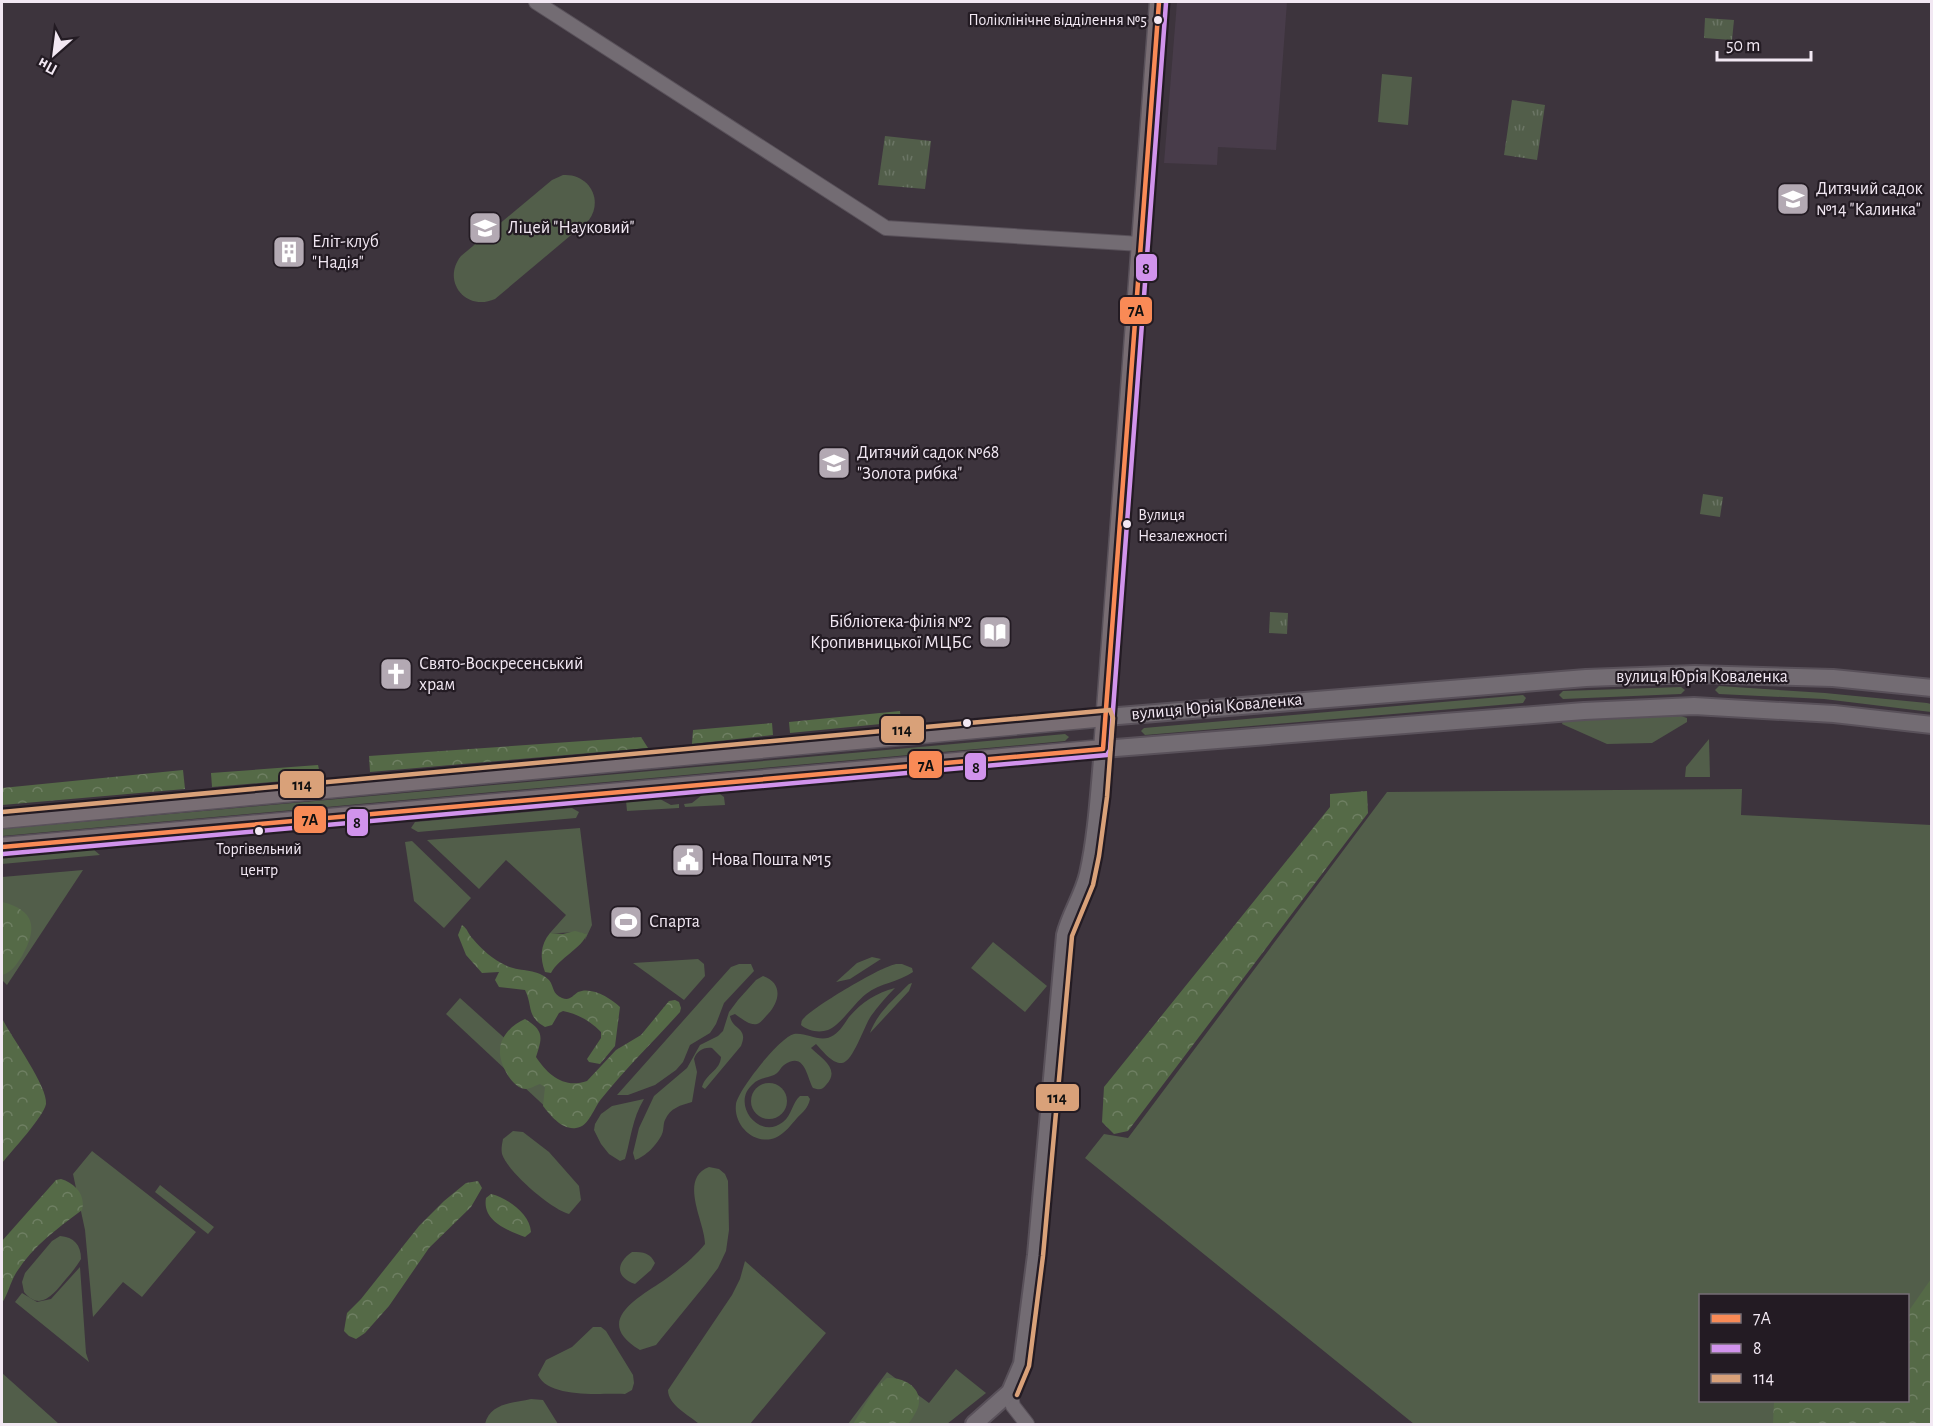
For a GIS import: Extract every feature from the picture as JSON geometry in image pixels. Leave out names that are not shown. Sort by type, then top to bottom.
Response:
[{"type":"main road","points":[[1103,749],[1159,2]]},
{"type":"main road","name":"вулиця Юрія Коваленка","points":[[2,819],[1106,717]]},
{"type":"main road","name":"вулиця Юрія Коваленка","points":[[2,847],[1103,749]]},
{"type":"street","points":[[536,2],[886,228],[1141,244]]},
{"type":"street","name":"вулиця Юрія Коваленка","points":[[1106,717],[1586,678],[1695,674],[1833,678],[1932,688]]},
{"type":"street","name":"вулиця Юрія Коваленка","points":[[1103,749],[1584,711],[1694,706],[1834,714],[1932,725]]},
{"type":"street","points":[[974,1425],[1010,1392],[1022,1364],[1036,1255],[1065,935],[1087,876],[1103,749]]},
{"type":"street","points":[[1010,1392],[1013,1406],[1027,1425]]},
{"type":"shaded area","points":[[1177,2],[1287,2],[1276,150],[1218,147],[1217,165],[1164,163]]},
{"type":"green space","points":[[1705,18],[1734,20],[1732,40],[1704,38]]},
{"type":"green space","points":[[1382,74],[1412,77],[1408,125],[1378,122]]},
{"type":"green space","points":[[1512,100],[1545,105],[1537,160],[1504,155]]},
{"type":"green space","points":[[885,136],[931,141],[925,189],[878,185]]},
{"type":"green space","points":[[563,175],[580,178],[591,189],[595,204],[589,220],[495,299],[484,302],[466,298],[455,284],[454,275],[461,256],[552,180]]},
{"type":"green space","points":[[1703,494],[1723,497],[1720,517],[1700,514]]},
{"type":"green space","points":[[1270,612],[1288,613],[1287,634],[1269,633]]},
{"type":"green space","points":[[1719,686],[1927,703],[1931,704],[1931,712],[1824,699],[1719,694],[1715,690]]},
{"type":"green space","points":[[1681,687],[1685,690],[1681,694],[1563,699],[1559,695],[1563,691]]},
{"type":"green space","points":[[1523,695],[1526,698],[1523,703],[1145,735],[1141,731],[1144,728]]},
{"type":"green space","points":[[900,711],[901,722],[790,733],[789,722]]},
{"type":"green space","points":[[1681,716],[1687,718],[1687,722],[1652,743],[1607,744],[1562,724],[1566,720]]},
{"type":"green space","points":[[772,723],[773,735],[692,744],[693,730]]},
{"type":"green space","points":[[1065,734],[1069,737],[1065,741],[2,836],[2,829]]},
{"type":"green space","points":[[641,737],[648,748],[370,772],[369,756]]},
{"type":"green space","points":[[1709,739],[1710,777],[1685,777],[1686,767]]},
{"type":"green space","points":[[318,765],[321,778],[212,787],[211,773]]},
{"type":"green space","points":[[183,770],[185,789],[2,805],[2,788]]},
{"type":"green space","points":[[1742,789],[1741,815],[1931,825],[1931,1424],[1414,1424],[1085,1158],[1104,1134],[1128,1138],[1387,792]]},
{"type":"green space","points":[[1367,791],[1368,813],[1128,1131],[1114,1134],[1102,1122],[1104,1087],[1330,807],[1330,794]]},
{"type":"green space","points":[[720,794],[724,797],[725,805],[685,807],[684,804],[692,803],[702,795]]},
{"type":"green space","points":[[660,799],[671,805],[679,804],[679,808],[627,811],[626,801]]},
{"type":"green space","points":[[572,808],[579,812],[576,818],[418,832],[411,828],[415,822]]},
{"type":"green space","points":[[580,828],[592,925],[585,940],[586,934],[582,933],[550,933],[566,915],[506,860],[479,889],[427,840]]},
{"type":"green space","points":[[412,841],[471,898],[444,928],[414,901],[405,842]]},
{"type":"green space","points":[[93,849],[100,855],[2,864],[2,857]]},
{"type":"green space","points":[[83,870],[7,985],[2,980],[2,877]]},
{"type":"green space","points":[[2,902],[13,905],[27,915],[31,929],[22,956],[11,970],[2,975]]},
{"type":"green space","points":[[462,925],[476,943],[492,957],[510,967],[544,976],[551,982],[556,994],[562,998],[589,991],[606,997],[620,1007],[615,1046],[600,1064],[589,1062],[587,1059],[601,1038],[601,1032],[584,1018],[563,1011],[559,1013],[552,1025],[545,1027],[539,1023],[532,1015],[525,990],[499,987],[495,980],[499,972],[482,973],[466,955],[458,935]]},
{"type":"green space","points":[[575,931],[587,934],[551,973],[545,972],[542,952],[544,942],[550,933],[563,934]]},
{"type":"green space","points":[[993,942],[1047,986],[1025,1012],[971,968]]},
{"type":"green space","points":[[872,957],[881,959],[850,979],[836,982],[857,963]]},
{"type":"green space","points":[[698,959],[704,964],[705,976],[684,1000],[633,963]]},
{"type":"green space","points":[[751,964],[754,971],[724,1003],[710,1033],[690,1045],[683,1062],[676,1070],[655,1085],[628,1095],[617,1095],[731,967]]},
{"type":"green space","points":[[896,964],[912,968],[913,972],[866,994],[833,1027],[825,1031],[817,1031],[801,1025],[812,1011],[835,996],[863,979]]},
{"type":"green space","points":[[763,976],[774,983],[777,988],[777,998],[772,1009],[757,1024],[749,1023],[735,1014],[730,1016],[731,1021],[742,1032],[741,1046],[705,1089],[702,1087],[704,1082],[718,1066],[721,1057],[712,1048],[699,1052],[694,1059],[697,1072],[692,1102],[670,1113],[665,1120],[658,1142],[647,1153],[635,1160],[633,1153],[639,1128],[654,1096],[687,1068],[700,1045],[723,1031],[729,1012],[756,980]]},
{"type":"green space","points":[[912,983],[909,991],[870,1033],[886,1007]]},
{"type":"green space","points":[[895,988],[871,1016],[846,1061],[838,1063],[816,1044],[811,1048],[825,1060],[831,1069],[830,1079],[823,1088],[813,1088],[804,1067],[797,1061],[791,1061],[776,1074],[753,1084],[747,1092],[746,1109],[750,1117],[765,1127],[774,1127],[783,1122],[800,1096],[808,1096],[810,1099],[808,1105],[785,1131],[777,1137],[761,1139],[754,1137],[742,1127],[736,1112],[738,1097],[779,1044],[794,1034],[819,1038],[834,1035],[864,1003],[876,995]]},
{"type":"green space","points":[[460,998],[583,1109],[567,1127],[446,1014]]},
{"type":"green space","points":[[669,1001],[679,1002],[680,1012],[611,1087],[581,1127],[566,1127],[557,1122],[543,1106],[545,1087],[540,1084],[528,1089],[521,1088],[511,1080],[502,1062],[500,1056],[502,1040],[512,1027],[525,1019],[539,1031],[540,1045],[536,1057],[551,1075],[564,1082],[587,1081],[616,1050],[641,1035]]},
{"type":"green space","points":[[2,1018],[35,1074],[45,1096],[46,1104],[34,1125],[2,1163]]},
{"type":"green space","points":[[769,1083],[781,1089],[787,1101],[781,1113],[769,1119],[757,1113],[751,1101],[757,1089]]},
{"type":"green space","points":[[644,1099],[634,1121],[625,1159],[620,1161],[609,1154],[601,1144],[594,1130],[595,1124],[601,1114],[612,1106]]},
{"type":"green space","points":[[513,1131],[523,1132],[549,1152],[579,1186],[581,1200],[569,1214],[561,1211],[531,1189],[506,1162],[502,1154],[503,1139]]},
{"type":"green space","points":[[92,1151],[196,1232],[142,1297],[123,1282],[93,1317],[85,1230],[73,1174]]},
{"type":"green space","points":[[709,1167],[719,1169],[728,1181],[729,1230],[726,1251],[718,1268],[656,1345],[640,1350],[626,1340],[620,1330],[620,1321],[631,1303],[680,1269],[705,1244],[694,1191],[695,1181],[700,1173]]},
{"type":"green space","points":[[61,1179],[71,1183],[78,1190],[82,1199],[82,1210],[46,1238],[22,1264],[2,1303],[2,1241],[56,1180]]},
{"type":"green space","points":[[478,1181],[482,1188],[471,1207],[429,1248],[389,1306],[365,1333],[356,1339],[349,1336],[344,1331],[347,1313],[361,1299],[419,1226],[466,1183]]},
{"type":"green space","points":[[160,1185],[214,1227],[208,1234],[155,1192]]},
{"type":"green space","points":[[491,1194],[517,1208],[527,1219],[531,1232],[525,1237],[497,1224],[488,1213],[486,1206],[486,1198]]},
{"type":"green space","points":[[60,1236],[76,1243],[81,1259],[52,1294],[42,1301],[36,1301],[24,1292],[22,1282],[25,1273],[52,1241]]},
{"type":"green space","points":[[632,1252],[646,1254],[655,1263],[651,1270],[635,1284],[624,1278],[620,1270],[623,1261]]},
{"type":"green space","points":[[745,1261],[826,1333],[750,1424],[699,1424],[675,1405],[668,1390],[732,1295]]},
{"type":"green space","points":[[80,1267],[86,1353],[89,1362],[15,1302],[22,1293],[37,1302],[51,1299]]},
{"type":"green space","points":[[1931,1279],[1931,1424],[1773,1424],[1774,1402],[1909,1402],[1909,1311]]},
{"type":"green space","points":[[593,1327],[601,1327],[606,1331],[633,1375],[632,1390],[625,1394],[577,1393],[553,1388],[544,1383],[538,1375],[546,1360],[572,1347]]},
{"type":"green space","points":[[956,1369],[986,1393],[947,1424],[848,1424],[887,1372],[929,1403]]},
{"type":"green space","points":[[2,1373],[59,1424],[2,1424]]},
{"type":"green space","points":[[887,1378],[909,1383],[916,1391],[919,1405],[910,1422],[908,1424],[853,1424],[875,1389]]},
{"type":"green space","points":[[531,1399],[543,1400],[558,1424],[485,1424],[497,1408]]},
{"type":"transit line","name":"7А","points":[[2,847],[1103,749],[1159,2]]},
{"type":"transit line","name":"8","points":[[3,854],[1107,755],[1110,750],[1166,3]]},
{"type":"transit line","name":"114","points":[[2,812],[1110,710],[1113,718],[1107,797],[1099,856],[1093,885],[1072,936],[1043,1256],[1029,1366],[1017,1395]]},
{"type":"place","name":"Поліклінічне відділення №5","points":[[1158,20]]},
{"type":"place","name":"Дитячий садок №14 \"Калинка\"","points":[[1793,199]]},
{"type":"place","name":"Ліцей \"Науковий\"","points":[[485,228]]},
{"type":"place","name":"Еліт-клуб \"Надія\"","points":[[289,252]]},
{"type":"place","name":"Дитячий садок №68 \"Золота рибка\"","points":[[834,463]]},
{"type":"place","name":"Вулиця Незалежності","points":[[1127,524]]},
{"type":"place","name":"Бібліотека-філія №2 Кропивницької МЦБС","points":[[995,632]]},
{"type":"place","name":"Свято-Воскресенський храм","points":[[396,674]]},
{"type":"place","name":"Торгівельний центр","points":[[259,831]]},
{"type":"place","name":"Нова Пошта №15","points":[[688,860]]},
{"type":"place","name":"Спарта","points":[[626,922]]}]
